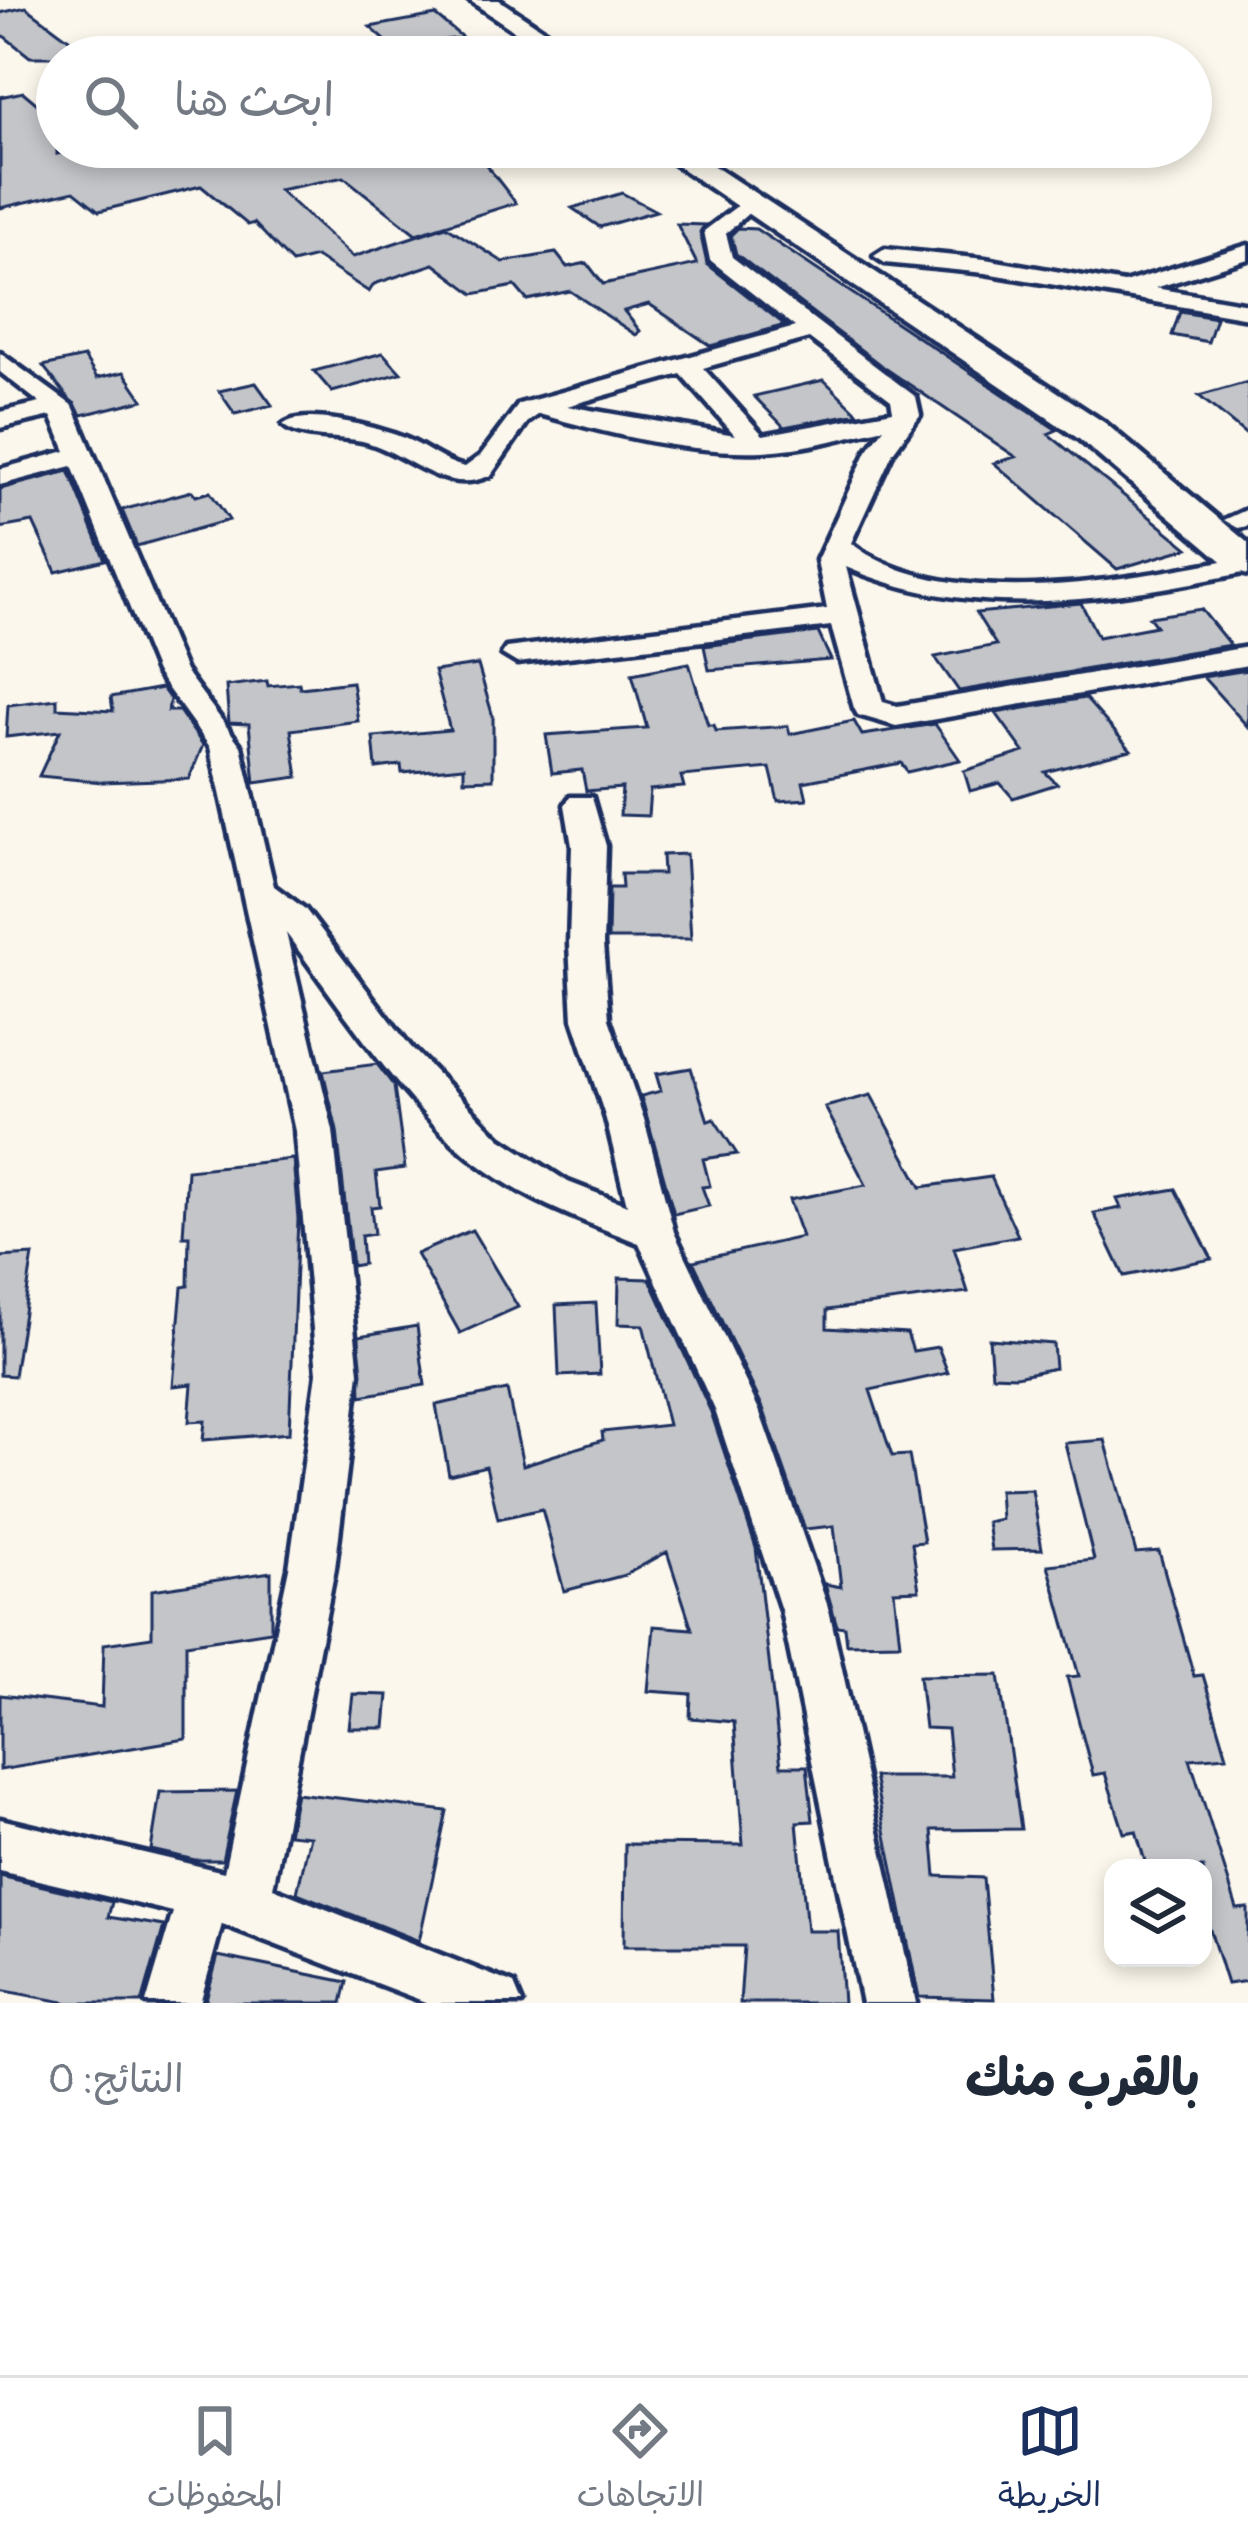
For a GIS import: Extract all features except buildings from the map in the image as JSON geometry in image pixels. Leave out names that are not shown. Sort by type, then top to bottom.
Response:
[{"type":"main road","points":[[471,6],[505,36]]},
{"type":"main road","points":[[471,6],[530,36]]},
{"type":"main road","points":[[696,168],[1092,430],[1248,563]]},
{"type":"main road","points":[[747,168],[1014,339]]},
{"type":"main road","points":[[1064,372],[1244,522]]},
{"type":"street","points":[[749,203],[715,231],[722,260],[903,397],[908,415]]},
{"type":"street","points":[[885,256],[985,266],[1248,311]]},
{"type":"street","points":[[1125,290],[1245,256]]},
{"type":"street","points":[[296,425],[370,431],[455,476],[468,477],[487,469],[516,416],[539,406],[810,330]]},
{"type":"street","points":[[0,359],[60,406],[171,672],[225,746],[314,1131],[338,1373],[312,1568],[225,1898],[173,2003]]},
{"type":"street","points":[[686,364],[756,443]]},
{"type":"street","points":[[604,386],[641,427]]},
{"type":"street","points":[[0,420],[60,406]]},
{"type":"street","points":[[539,406],[756,443],[807,438],[908,415]]},
{"type":"street","points":[[908,415],[880,451],[831,560],[869,708],[896,716],[1248,656]]},
{"type":"street","points":[[0,477],[81,455]]},
{"type":"street","points":[[836,545],[859,566],[1002,591],[1086,593],[1248,563]]},
{"type":"street","points":[[517,654],[842,616]]},
{"type":"street","points":[[580,805],[590,846],[586,944],[591,1019],[625,1119],[654,1232],[736,1410],[805,1610],[889,2003]]},
{"type":"street","points":[[259,892],[293,918],[397,1056],[487,1149],[554,1193],[654,1232]]},
{"type":"street","points":[[0,1845],[225,1898],[495,2003]]}]
